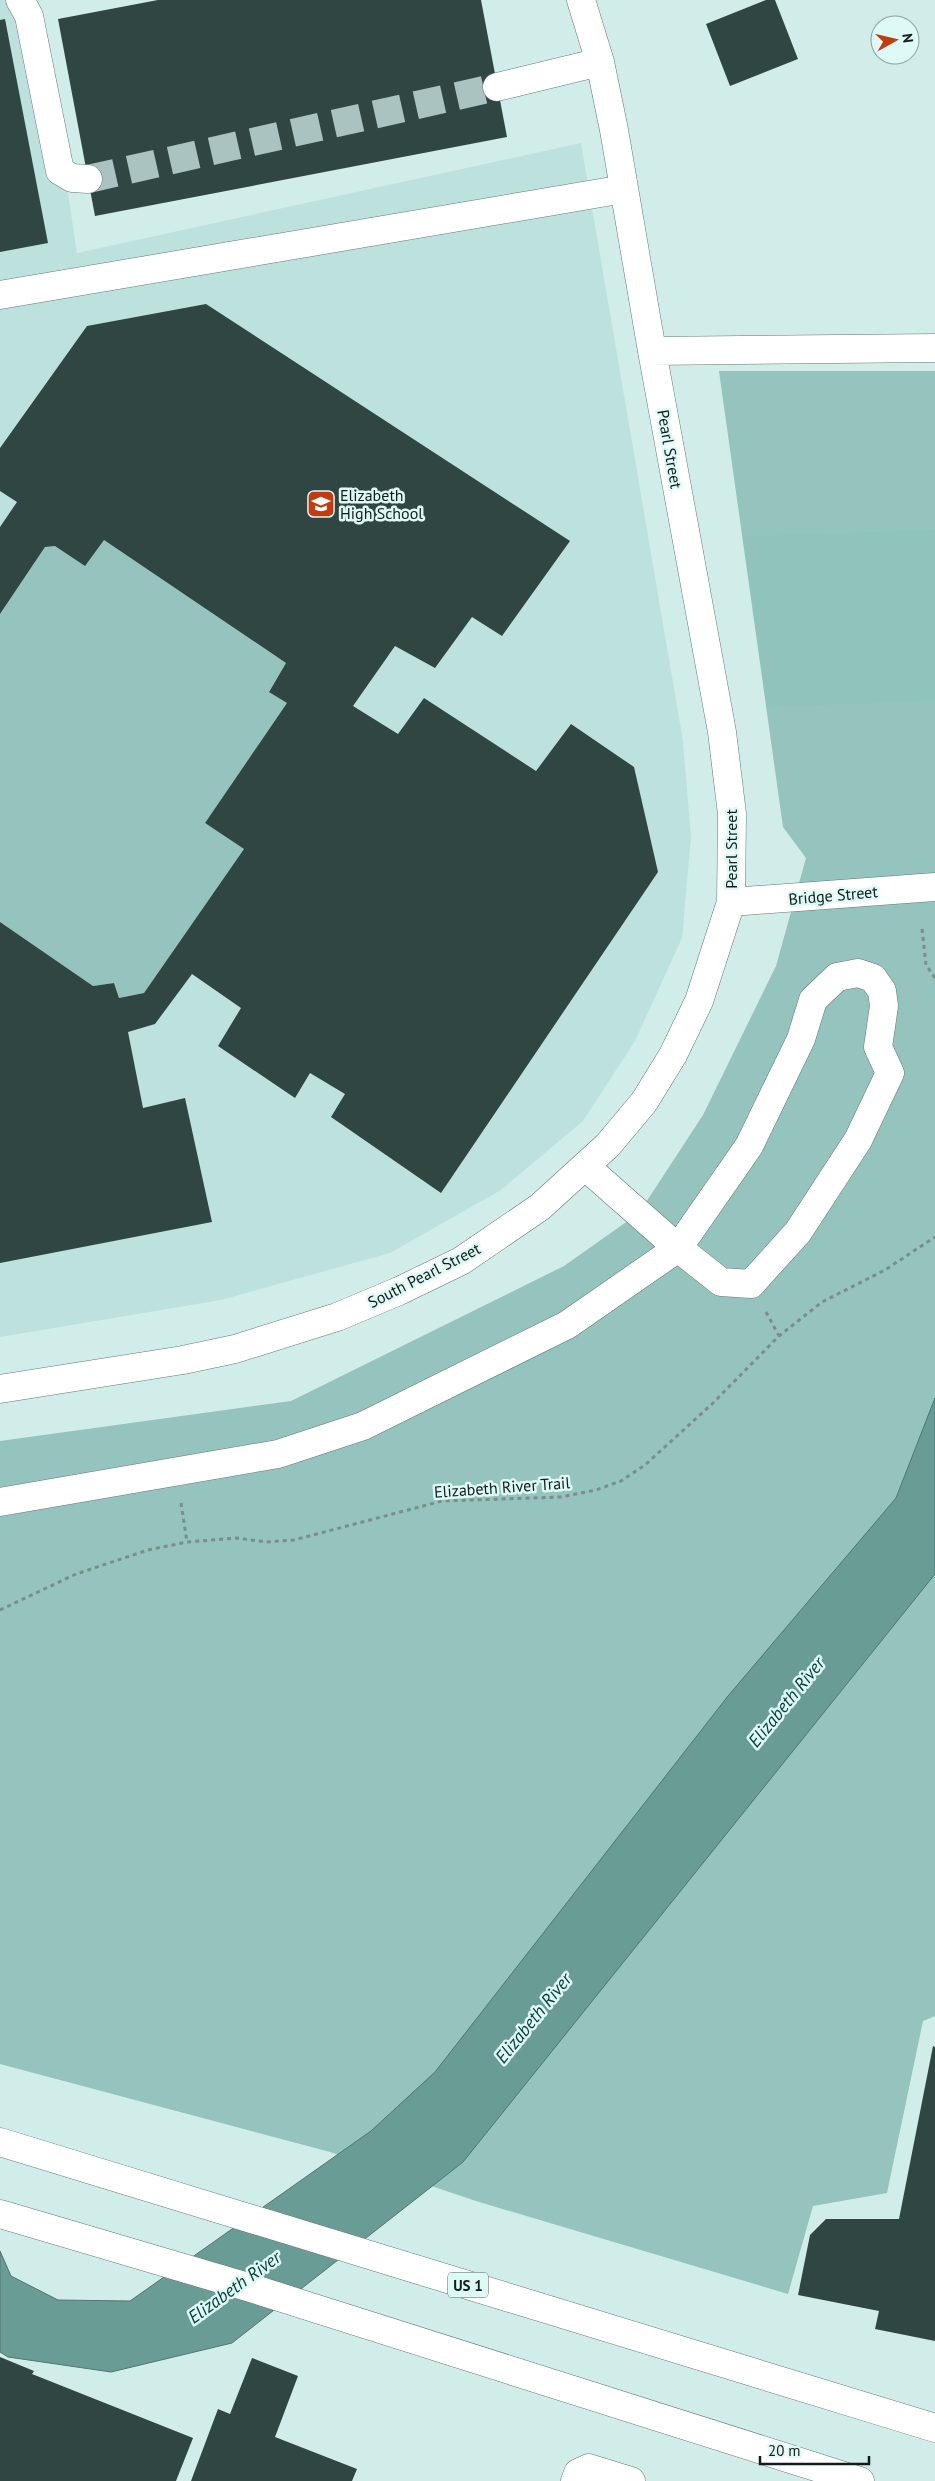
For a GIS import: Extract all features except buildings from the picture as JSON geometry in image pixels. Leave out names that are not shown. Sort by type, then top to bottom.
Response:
[{"type":"main road","points":[[20,0],[29,16],[60,171],[72,178],[88,179]]},
{"type":"main road","name":"Pearl Street","points":[[581,0],[608,95],[652,351],[722,732],[732,814],[731,902]]},
{"type":"main road","points":[[498,87],[600,62]]},
{"type":"main road","points":[[0,295],[624,189]]},
{"type":"main road","points":[[652,351],[935,348]]},
{"type":"main road","name":"Bridge Street","points":[[731,902],[935,887]]},
{"type":"main road","name":"South Pearl Street","points":[[0,1389],[183,1360],[236,1349],[337,1317],[399,1292],[461,1261],[540,1206],[586,1167],[608,1145],[644,1102],[673,1055],[699,1001],[731,902]]},
{"type":"main road","points":[[0,1502],[278,1454],[363,1426],[567,1325],[678,1248],[749,1146],[801,1039],[813,1000],[837,977],[858,973],[873,978],[882,991],[884,1006],[878,1047],[890,1073],[858,1140],[798,1232],[751,1284],[720,1282],[678,1248],[586,1167]]},
{"type":"main road","name":"US 1","points":[[0,2142],[935,2428]]},
{"type":"main road","points":[[0,2214],[251,2288],[860,2481]]},
{"type":"main road","points":[[575,2481],[578,2473],[589,2468],[631,2481]]},
{"type":"path","points":[[922,929],[926,965],[935,978]]},
{"type":"path","name":"Elizabeth River Trail","points":[[0,1610],[76,1574],[148,1550],[187,1542],[237,1538],[266,1542],[294,1540],[442,1501],[484,1498],[562,1497],[596,1490],[620,1481],[645,1465],[712,1404],[779,1336],[822,1302],[885,1270],[935,1237]]},
{"type":"path","points":[[176,1472],[187,1542]]},
{"type":"shaded area","name":"Elizabeth High School","points":[[0,0],[39,0],[77,253],[581,143],[683,741],[691,837],[682,938],[635,1041],[583,1121],[501,1190],[390,1253],[221,1300],[0,1337]]},
{"type":"shaded area","points":[[719,371],[935,371],[935,2016],[923,2021],[887,2193],[813,2206],[788,2294],[476,2201],[330,2152],[0,2064],[0,1441],[291,1401],[564,1266],[639,1213],[703,1115],[776,966],[806,858],[783,827]]},
{"type":"shaded area","points":[[935,530],[935,700],[767,707],[743,537]]},
{"type":"shaded area","points":[[104,540],[286,663],[269,691],[287,703],[205,823],[244,849],[144,993],[119,998],[114,983],[93,986],[0,922],[0,614],[45,547]]},
{"type":"water","name":"Elizabeth River","points":[[935,1398],[935,1574],[463,2162],[232,2343],[111,2372],[8,2357],[0,2352],[0,2251],[11,2276],[58,2300],[130,2301],[371,2131],[435,2072],[728,1696],[896,1498]]},
{"type":"tunnel","points":[[88,179],[497,87]]},
{"type":"place","name":"Elizabeth High School","points":[[321,504]]}]
